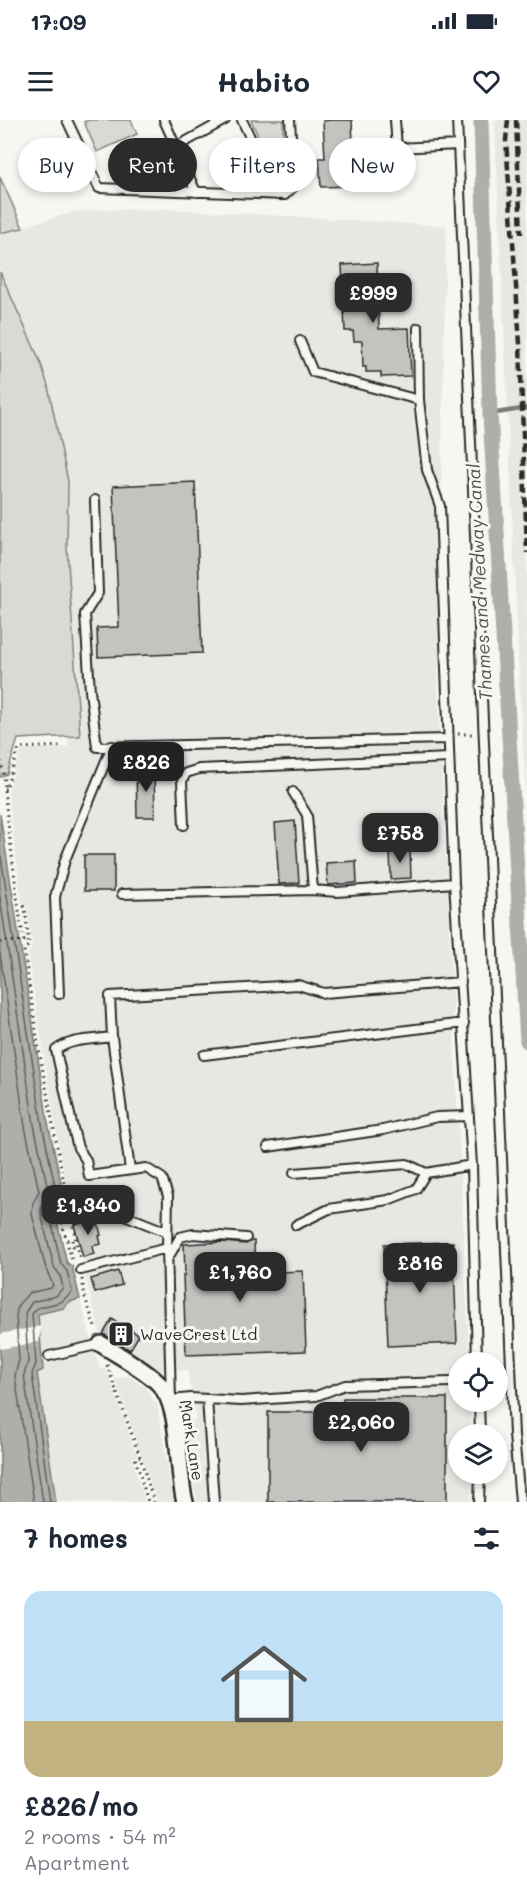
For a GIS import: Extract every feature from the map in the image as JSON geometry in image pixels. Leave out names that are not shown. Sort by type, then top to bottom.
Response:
[{"type":"street","name":"Mark Lane","points":[[101,1344],[159,1383],[171,1400],[178,1470],[185,1502]]},
{"type":"lane","points":[[67,120],[94,182],[99,188],[108,189]]},
{"type":"lane","points":[[164,120],[172,138]]},
{"type":"lane","points":[[192,138],[225,120]]},
{"type":"lane","points":[[242,120],[277,195]]},
{"type":"lane","points":[[196,192],[285,195],[294,186],[290,120]]},
{"type":"lane","points":[[395,120],[396,138]]},
{"type":"lane","points":[[457,120],[514,1435],[520,1502]]},
{"type":"lane","points":[[416,147],[458,145]]},
{"type":"lane","points":[[418,328],[419,400],[427,470],[440,506],[454,883],[470,1116],[477,1352]]},
{"type":"lane","points":[[300,341],[313,372],[419,400]]},
{"type":"lane","points":[[95,500],[98,593],[85,614],[90,691],[97,747],[448,737]]},
{"type":"lane","points":[[58,994],[54,897],[65,860],[112,746]]},
{"type":"lane","points":[[184,825],[182,781],[186,773],[199,769],[449,758]]},
{"type":"lane","points":[[293,792],[307,815],[313,890]]},
{"type":"lane","points":[[122,894],[313,890],[337,892],[454,883]]},
{"type":"lane","points":[[130,1170],[112,1037],[110,996],[298,985],[324,993],[461,982]]},
{"type":"lane","points":[[204,1055],[464,1023]]},
{"type":"lane","points":[[112,1037],[72,1041],[56,1050],[78,1148],[86,1160],[88,1176],[146,1168],[162,1178],[168,1196],[171,1400],[191,1398],[241,1401],[316,1396],[345,1385],[448,1382]]},
{"type":"lane","points":[[268,1147],[382,1130],[437,1117],[470,1116]]},
{"type":"lane","points":[[294,1173],[407,1164],[426,1173],[472,1165]]},
{"type":"lane","points":[[296,1225],[329,1209],[388,1200],[416,1189],[426,1173]]},
{"type":"lane","points":[[78,1216],[114,1211],[167,1232]]},
{"type":"lane","points":[[168,1260],[180,1237],[193,1234],[246,1238]]},
{"type":"lane","points":[[81,1270],[167,1248]]},
{"type":"lane","points":[[49,1356],[101,1344]]},
{"type":"lane","points":[[207,1399],[214,1502]]},
{"type":"lane","points":[[479,1502],[480,1484]]},
{"type":"path","points":[[448,737],[485,733]]},
{"type":"path","points":[[4,789],[6,789],[19,748],[63,746]]},
{"type":"path","points":[[0,755],[5,775],[3,782],[6,783],[4,789],[24,941],[0,942]]},
{"type":"path","points":[[18,904],[25,907],[30,945],[24,950],[32,1006],[65,1191],[78,1245],[85,1297],[154,1502]]},
{"type":"path","points":[[59,1211],[72,1261]]},
{"type":"path","points":[[67,1240],[72,1239],[74,1246],[78,1245]]},
{"type":"path","points":[[140,1457],[135,1458],[148,1502]]},
{"type":"shaded area","points":[[131,120],[137,134],[128,138],[108,138],[108,147],[97,152],[96,138],[91,138],[84,122]]},
{"type":"shaded area","points":[[251,120],[283,120],[283,138],[259,138]]},
{"type":"shaded area","points":[[495,120],[527,120],[527,805],[520,697]]},
{"type":"shaded area","points":[[0,177],[23,228],[0,233]]},
{"type":"shaded area","points":[[170,209],[446,226],[438,691],[469,1352],[448,1352],[448,1412],[471,1412],[471,1424],[448,1424],[448,1484],[472,1484],[471,1502],[197,1502],[181,1422],[196,1420],[187,1370],[152,1372],[101,1336],[70,1211],[28,954],[32,948],[27,905],[22,902],[8,792],[21,749],[68,747],[68,736],[80,735],[67,548],[68,481],[48,386],[40,361],[0,272],[0,233],[74,212]]},
{"type":"shaded area","points":[[0,272],[40,361],[48,386],[68,481],[67,548],[80,736],[18,739],[7,774],[0,777]]},
{"type":"shaded area","points":[[80,1299],[100,1370],[106,1368],[137,1456],[132,1458],[145,1502],[56,1502],[37,1372],[43,1370],[39,1342],[41,1326],[38,1314],[64,1308],[69,1302]]},
{"type":"shaded area","points":[[129,1376],[145,1387],[157,1404],[174,1502],[157,1502],[115,1379]]},
{"type":"water","points":[[0,814],[48,1123],[64,1196],[63,1207],[54,1209],[67,1263],[72,1266],[80,1299],[69,1302],[64,1308],[38,1314],[43,1370],[37,1373],[56,1502],[0,1502]]},
{"type":"pier","points":[[41,1326],[39,1342],[0,1349],[0,1334]]},
{"type":"building","points":[[352,120],[353,138],[329,138],[329,187],[321,187],[319,158],[325,158],[323,121]]},
{"type":"building","points":[[377,263],[379,329],[409,328],[411,376],[381,377],[381,372],[366,372],[366,367],[363,367],[362,341],[354,341],[353,331],[345,331],[342,265]]},
{"type":"building","points":[[195,482],[202,653],[98,657],[97,628],[119,627],[113,486]]},
{"type":"building","points":[[154,768],[155,817],[137,817],[136,769]]},
{"type":"building","points":[[295,821],[299,883],[279,884],[275,823]]},
{"type":"building","points":[[410,849],[411,878],[391,879],[390,850]]},
{"type":"building","points":[[84,855],[114,855],[114,891],[84,891]]},
{"type":"building","points":[[356,861],[357,883],[328,885],[326,863]]},
{"type":"building","points":[[97,1219],[101,1244],[92,1246],[94,1254],[83,1257],[74,1225]]},
{"type":"building","points":[[254,1241],[255,1273],[303,1271],[306,1351],[186,1355],[184,1244],[223,1242],[246,1244]]},
{"type":"building","points":[[453,1242],[457,1343],[388,1346],[384,1244]]},
{"type":"building","points":[[118,1271],[122,1285],[95,1293],[91,1279]]},
{"type":"building","name":"WaveCrest Ltd","points":[[112,1319],[139,1335],[130,1350],[103,1334]]},
{"type":"building","points":[[343,1398],[447,1398],[447,1502],[268,1502],[268,1412],[343,1412]]},
{"type":"waterway","name":"Thames and Medway Canal","points":[[481,120],[490,414],[527,1041]]},
{"type":"waterway","points":[[490,414],[527,408]]},
{"type":"railway","points":[[508,120],[506,140],[520,344],[527,553]]},
{"type":"railway","points":[[516,120],[521,234]]},
{"type":"place","name":"WaveCrest Ltd","points":[[121,1334]]}]
